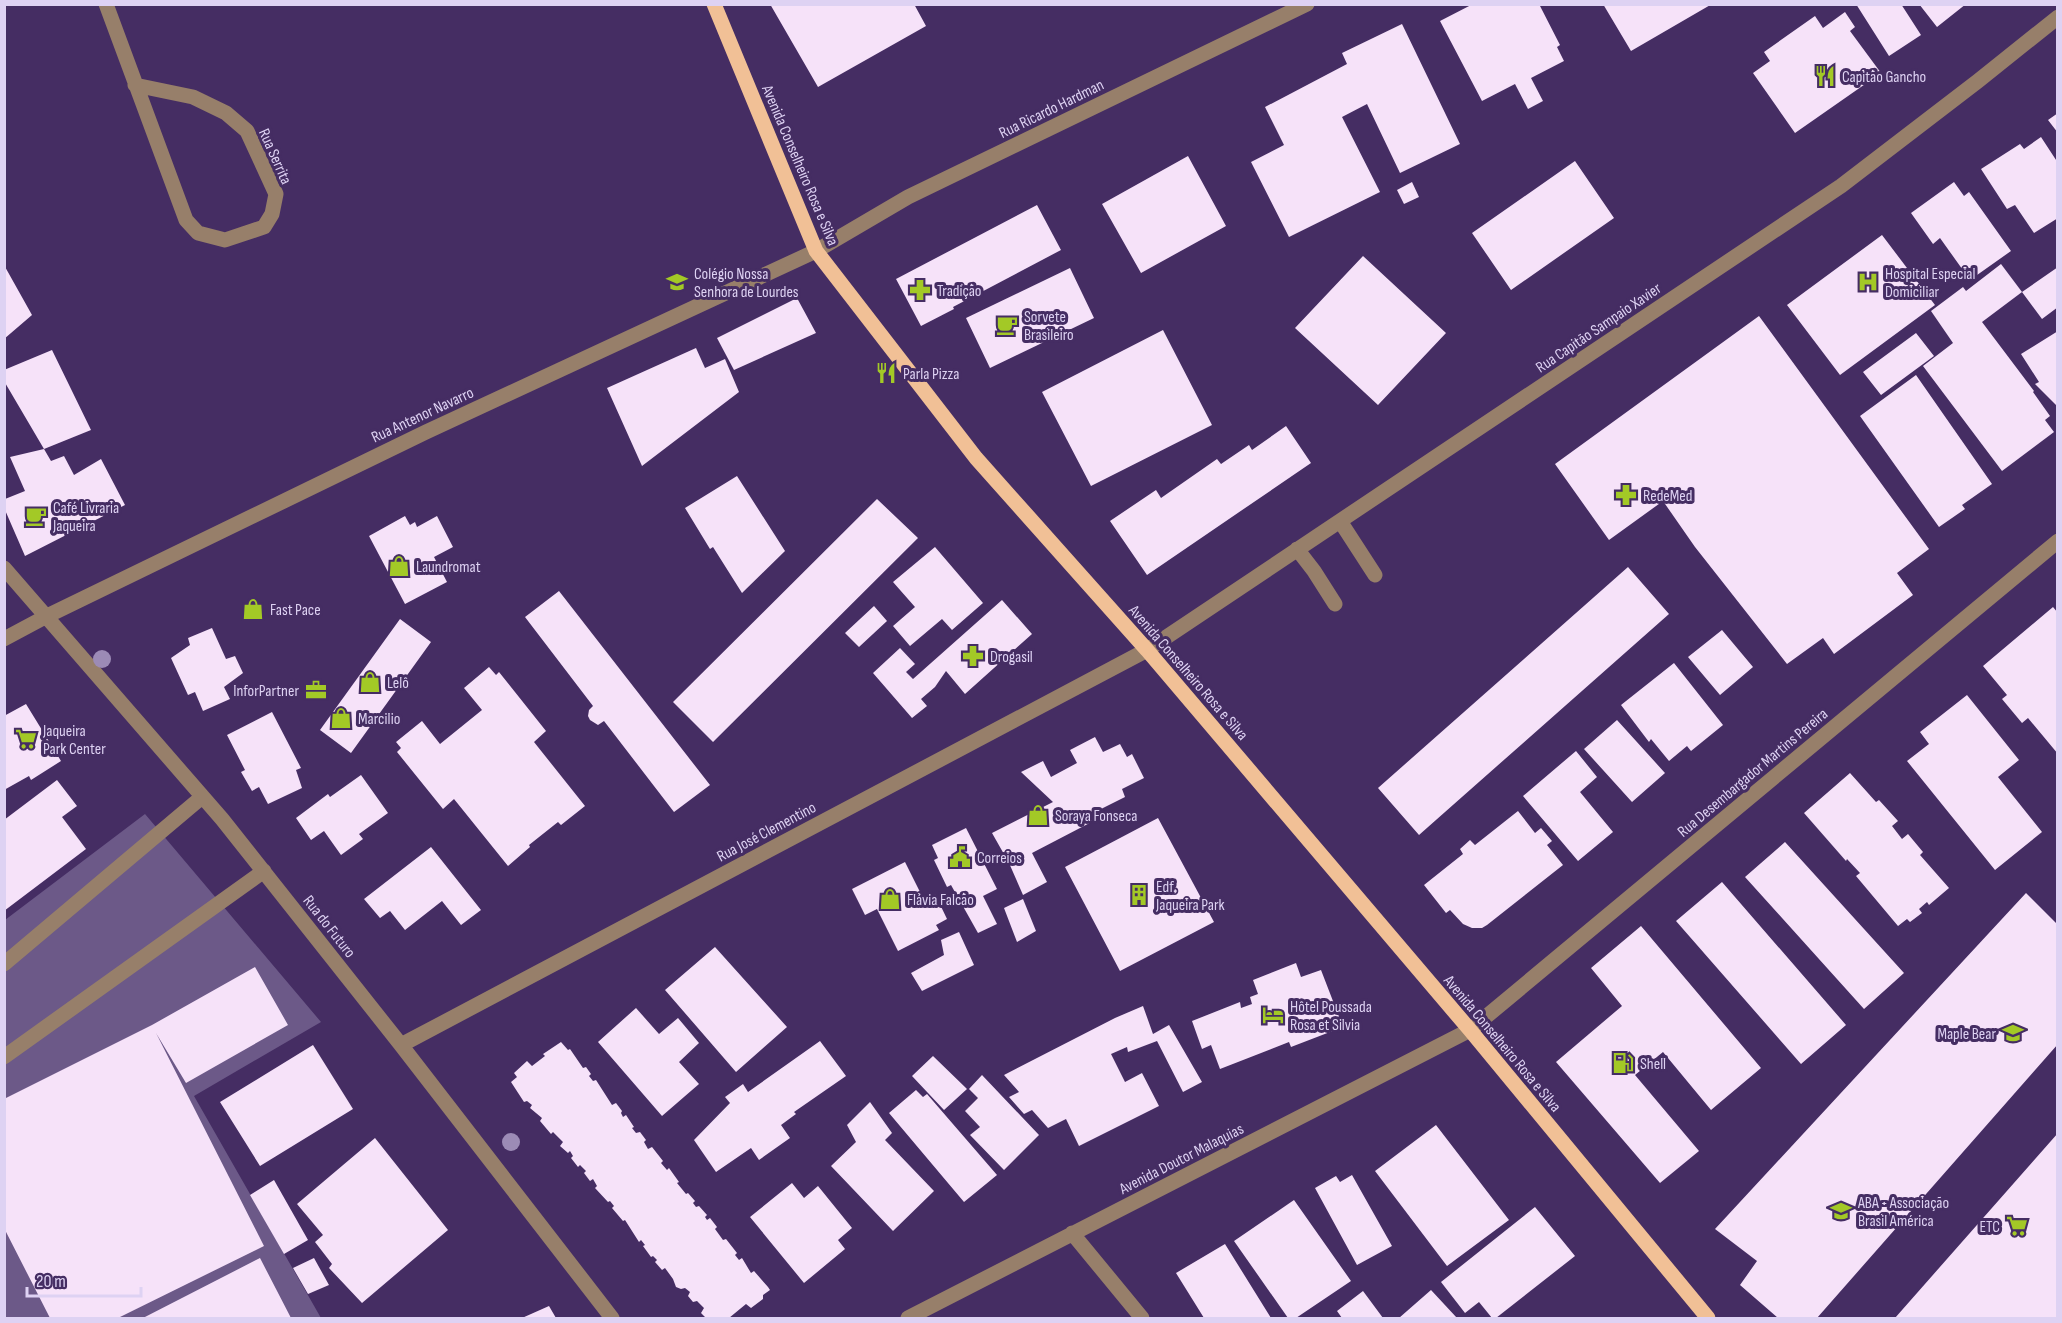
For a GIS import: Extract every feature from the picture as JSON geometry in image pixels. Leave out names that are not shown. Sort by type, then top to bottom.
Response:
[{"type":"main road","name":"Avenida Conselheiro Rosa e Silva","points":[[714,4],[816,251],[976,458],[1147,650],[1470,1030],[1708,1318]]},
{"type":"street","name":"Rua Serrita","points":[[106,4],[135,85],[186,220],[198,233],[225,240],[264,227],[272,214],[276,194],[247,132],[226,113],[193,97],[135,85]]},
{"type":"street","name":"Rua Ricardo Hardman","points":[[816,251],[908,197],[1307,4]]},
{"type":"street","name":"Rua Capitão Sampaio Xavier","points":[[1147,650],[1841,186],[2058,17]]},
{"type":"street","name":"Rua Antenor Navarro","points":[[4,639],[426,432],[816,251]]},
{"type":"street","points":[[1340,521],[1375,575]]},
{"type":"street","name":"Rua Desembargador Martins Pereira","points":[[1470,1030],[2058,542]]},
{"type":"street","points":[[1297,549],[1335,604]]},
{"type":"street","name":"Rua do Futuro","points":[[4,568],[264,872],[612,1318]]},
{"type":"street","name":"Rua José Clementino","points":[[401,1045],[1147,650]]},
{"type":"street","points":[[4,964],[202,797]]},
{"type":"street","points":[[4,1057],[264,872]]},
{"type":"street","name":"Avenida Doutor Malaquias","points":[[909,1318],[1470,1030]]},
{"type":"street","points":[[1072,1233],[1142,1318]]},
{"type":"shaded area","points":[[145,814],[321,1022],[194,1096],[321,1318],[5,1318],[5,920]]},
{"type":"building","points":[[770,4],[914,4],[926,26],[818,87]]},
{"type":"building","points":[[1473,4],[1539,4],[1560,45],[1557,47],[1564,61],[1531,78],[1543,101],[1528,109],[1515,84],[1482,101],[1440,21]]},
{"type":"building","points":[[1603,4],[1712,4],[1631,51]]},
{"type":"building","points":[[1856,4],[1901,4],[1921,35],[1889,56]]},
{"type":"building","points":[[1919,4],[1966,4],[1937,27]]},
{"type":"building","points":[[1845,12],[1855,27],[1850,31],[1881,73],[1795,133],[1753,73],[1770,61],[1764,52],[1815,16],[1823,28]]},
{"type":"building","points":[[1402,24],[1460,144],[1400,173],[1367,104],[1342,117],[1380,192],[1289,237],[1251,162],[1284,145],[1265,107],[1347,64],[1342,53]]},
{"type":"building","points":[[2058,113],[2058,133],[2048,120]]},
{"type":"building","points":[[2041,137],[2058,163],[2058,218],[2034,233],[2015,205],[2007,209],[1981,169],[2020,144],[2024,149]]},
{"type":"building","points":[[1188,156],[1226,226],[1141,273],[1102,204]]},
{"type":"building","points":[[1575,161],[1614,218],[1511,290],[1472,233]]},
{"type":"building","points":[[1412,182],[1419,197],[1404,204],[1397,190]]},
{"type":"building","points":[[1954,182],[1964,196],[1969,192],[2011,251],[1970,280],[1940,238],[1933,244],[1911,213]]},
{"type":"building","points":[[1037,205],[1061,250],[921,326],[896,279]]},
{"type":"building","name":"Hospital Especial Domiciliar","points":[[1882,235],[1935,305],[1840,375],[1787,305]]},
{"type":"building","points":[[1363,256],[1446,333],[1378,405],[1295,328]]},
{"type":"building","points":[[2001,264],[2022,292],[1982,322],[2034,391],[2050,416],[2045,420],[2054,432],[2002,471],[1923,366],[1953,343],[1931,311],[1963,287],[1966,291]]},
{"type":"building","points":[[4,265],[32,315],[4,339]]},
{"type":"building","points":[[2058,267],[2058,307],[2042,319],[2022,292]]},
{"type":"building","points":[[1070,268],[1094,318],[990,368],[966,318]]},
{"type":"building","points":[[797,298],[816,333],[734,370],[717,338]]},
{"type":"building","points":[[1759,316],[1929,549],[1897,573],[1913,595],[1834,654],[1823,638],[1787,664],[1695,547],[1663,501],[1609,540],[1555,464]]},
{"type":"building","points":[[1163,330],[1212,425],[1091,486],[1042,392]]},
{"type":"building","points":[[2058,331],[2058,407],[2035,384],[2039,382],[2021,354]]},
{"type":"building","points":[[1916,333],[1934,356],[1881,395],[1863,372]]},
{"type":"building","points":[[696,348],[705,368],[725,359],[739,392],[642,466],[607,388]]},
{"type":"building","points":[[52,350],[91,430],[44,449],[4,381],[4,370]]},
{"type":"building","points":[[1916,375],[1992,484],[1962,505],[1965,509],[1939,527],[1860,416]]},
{"type":"building","points":[[1286,426],[1311,463],[1147,575],[1110,521],[1156,490],[1161,498],[1217,459],[1221,464],[1249,445],[1252,450]]},
{"type":"building","points":[[44,449],[51,461],[64,456],[74,475],[101,459],[125,505],[25,556],[5,510],[5,499],[25,491],[10,457]]},
{"type":"building","points":[[737,476],[785,551],[742,593],[713,547],[710,549],[685,508]]},
{"type":"building","points":[[877,499],[918,538],[713,742],[673,702]]},
{"type":"building","points":[[405,516],[410,525],[415,522],[417,527],[437,516],[453,547],[434,557],[447,582],[405,604],[369,536]]},
{"type":"building","points":[[935,547],[983,603],[952,630],[942,619],[910,646],[893,626],[915,607],[893,582]]},
{"type":"building","points":[[1628,567],[1669,614],[1419,835],[1378,788]]},
{"type":"building","points":[[559,591],[710,785],[674,812],[604,721],[598,725],[590,720],[589,710],[593,706],[525,617]]},
{"type":"building","name":"Drogasil","points":[[1002,600],[1032,634],[965,694],[946,671],[935,687],[921,699],[927,706],[912,718],[873,673],[900,648],[915,664],[906,672],[913,679]]},
{"type":"building","points":[[874,606],[887,621],[859,647],[845,633]]},
{"type":"building","points":[[2053,607],[2058,613],[2058,754],[2028,718],[2022,723],[2002,699],[2007,695],[1983,666]]},
{"type":"building","points":[[400,619],[431,642],[351,753],[320,730]]},
{"type":"building","points":[[212,628],[226,659],[235,656],[243,673],[224,687],[230,699],[203,711],[195,692],[188,695],[171,658],[190,645],[188,638]]},
{"type":"building","points":[[1722,630],[1753,667],[1720,695],[1688,657]]},
{"type":"building","points":[[1674,663],[1723,725],[1691,751],[1687,746],[1669,761],[1651,739],[1649,742],[1621,705]]},
{"type":"building","points":[[489,667],[496,675],[499,672],[546,731],[534,742],[585,806],[561,825],[558,822],[529,845],[530,847],[508,866],[454,799],[443,809],[397,752],[401,748],[396,742],[422,721],[440,744],[482,710],[464,688]]},
{"type":"building","points":[[1967,695],[2019,760],[1998,777],[2042,832],[1995,870],[1907,761],[1929,744],[1920,732]]},
{"type":"building","name":"Jaqueira Park Center","points":[[26,704],[61,761],[31,780],[29,776],[4,790],[4,716]]},
{"type":"building","points":[[272,712],[301,768],[296,770],[302,788],[268,804],[259,787],[252,791],[241,772],[245,770],[227,735]]},
{"type":"building","points":[[1617,720],[1665,773],[1632,802],[1584,749]]},
{"type":"building","points":[[1095,737],[1103,752],[1120,744],[1127,757],[1132,754],[1144,778],[1122,789],[1125,797],[1101,809],[1105,815],[1032,853],[1047,882],[1023,895],[992,833],[1053,802],[1021,772],[1043,761],[1051,777],[1077,763],[1070,750]]},
{"type":"building","points":[[1576,751],[1597,777],[1580,792],[1613,832],[1578,861],[1523,796]]},
{"type":"building","points":[[1850,773],[1876,802],[1879,800],[1898,821],[1892,826],[1902,839],[1908,834],[1923,852],[1920,855],[1949,888],[1929,905],[1927,902],[1919,909],[1922,913],[1910,922],[1907,919],[1898,926],[1856,876],[1860,873],[1847,859],[1846,861],[1804,813]]},
{"type":"building","points":[[361,775],[388,813],[359,834],[363,839],[341,855],[324,831],[311,840],[296,818],[328,794],[330,797]]},
{"type":"building","points":[[57,780],[77,806],[62,817],[86,849],[4,911],[4,820]]},
{"type":"building","points":[[1518,811],[1535,833],[1541,828],[1552,841],[1547,845],[1563,865],[1487,925],[1482,928],[1472,928],[1463,924],[1450,910],[1446,913],[1424,885],[1463,854],[1460,849],[1470,840],[1475,845]]},
{"type":"building","name":"Edf. Jaqueira Park","points":[[1158,818],[1214,922],[1120,971],[1065,867]]},
{"type":"building","points":[[966,828],[997,889],[983,896],[997,924],[978,933],[951,885],[947,887],[934,860],[938,858],[932,845]]},
{"type":"building","points":[[1785,842],[1904,973],[1864,1009],[1745,877]]},
{"type":"building","points":[[431,847],[481,910],[461,925],[442,901],[405,930],[390,911],[380,918],[364,899]]},
{"type":"building","name":"Flávia Falcão","points":[[905,862],[924,900],[935,894],[947,919],[936,925],[939,930],[898,951],[877,909],[865,915],[852,889]]},
{"type":"building","points":[[1722,882],[1846,1025],[1801,1064],[1676,921]]},
{"type":"building","points":[[2026,893],[2058,925],[2058,1044],[1817,1318],[1778,1318],[1740,1285],[1757,1261],[1715,1229]]},
{"type":"building","points":[[1023,899],[1036,931],[1017,942],[1004,908]]},
{"type":"building","points":[[1641,926],[1761,1068],[1711,1110],[1663,1052],[1635,1075],[1699,1151],[1660,1183],[1556,1062],[1622,1006],[1591,968]]},
{"type":"building","points":[[959,932],[974,965],[922,991],[911,973],[944,955],[941,940]]},
{"type":"building","points":[[715,947],[787,1027],[736,1072],[665,990]]},
{"type":"building","name":"Hôtel Poussada Rosa et Silvia","points":[[1296,963],[1301,977],[1321,970],[1343,1027],[1291,1047],[1289,1042],[1220,1069],[1211,1045],[1202,1049],[1192,1021],[1240,1002],[1241,1008],[1252,1004],[1250,997],[1258,994],[1253,980]]},
{"type":"building","points":[[255,967],[288,1025],[186,1083],[156,1033],[264,1246],[118,1318],[50,1318],[4,1228],[4,1099],[152,1025]]},
{"type":"building","points":[[1143,1006],[1153,1034],[1169,1025],[1202,1082],[1183,1092],[1157,1041],[1128,1052],[1127,1047],[1111,1054],[1125,1082],[1142,1073],[1159,1106],[1079,1146],[1066,1119],[1048,1128],[1032,1110],[1024,1114],[1009,1097],[1019,1092],[1004,1075]]},
{"type":"building","points":[[636,1008],[659,1034],[678,1018],[699,1043],[679,1062],[699,1084],[662,1116],[598,1042]]},
{"type":"building","points":[[820,1041],[846,1076],[794,1112],[796,1114],[781,1125],[790,1138],[759,1160],[751,1148],[716,1172],[694,1140],[730,1103],[725,1097],[743,1084],[748,1092]]},
{"type":"building","points":[[561,1042],[568,1050],[570,1049],[583,1068],[586,1067],[591,1074],[589,1076],[593,1081],[596,1080],[612,1105],[616,1103],[623,1117],[626,1115],[636,1133],[640,1132],[646,1140],[644,1142],[648,1149],[652,1147],[663,1161],[661,1163],[667,1170],[669,1168],[679,1182],[677,1183],[695,1201],[693,1203],[696,1207],[699,1206],[707,1215],[705,1217],[707,1220],[710,1218],[717,1227],[715,1229],[737,1253],[735,1255],[739,1260],[742,1258],[751,1273],[754,1271],[768,1287],[770,1290],[763,1295],[763,1299],[751,1308],[746,1304],[729,1318],[706,1318],[701,1313],[704,1308],[697,1301],[693,1302],[688,1296],[690,1292],[685,1288],[676,1287],[665,1268],[662,1270],[655,1262],[657,1260],[651,1257],[641,1240],[639,1242],[625,1220],[623,1221],[612,1208],[614,1206],[610,1201],[608,1202],[595,1188],[597,1186],[593,1179],[590,1181],[584,1173],[586,1171],[580,1165],[578,1167],[571,1158],[573,1156],[570,1151],[568,1153],[560,1146],[563,1142],[553,1132],[551,1134],[540,1121],[542,1118],[530,1108],[532,1105],[527,1101],[524,1102],[511,1082],[517,1077],[514,1073],[527,1061],[532,1066],[545,1056],[543,1054]]},
{"type":"building","points":[[313,1045],[353,1109],[260,1166],[220,1102]]},
{"type":"building","points":[[933,1056],[967,1089],[944,1110],[912,1076]]},
{"type":"building","points":[[982,1075],[1039,1135],[1004,1170],[970,1135],[980,1127],[965,1111],[978,1098],[969,1089]]},
{"type":"building","points":[[916,1090],[923,1097],[927,1094],[997,1175],[964,1202],[889,1113]]},
{"type":"building","points":[[870,1102],[892,1133],[885,1140],[934,1191],[893,1231],[831,1166],[856,1142],[847,1125]]},
{"type":"building","points":[[1436,1125],[1509,1220],[1447,1266],[1375,1171]]},
{"type":"building","name":"ETC","points":[[2058,1133],[2058,1318],[1895,1318]]},
{"type":"building","points":[[375,1138],[448,1230],[362,1303],[329,1268],[332,1264],[315,1242],[323,1235],[297,1204]]},
{"type":"building","points":[[1352,1175],[1392,1246],[1357,1265],[1315,1188],[1336,1176],[1340,1182]]},
{"type":"building","points":[[274,1180],[308,1240],[284,1254],[250,1195]]},
{"type":"building","points":[[792,1183],[804,1198],[818,1186],[852,1228],[838,1240],[845,1249],[804,1283],[750,1217]]},
{"type":"building","points":[[1294,1200],[1351,1281],[1296,1318],[1288,1318],[1234,1241]]},
{"type":"building","points":[[1535,1207],[1575,1256],[1496,1318],[1492,1318],[1479,1302],[1465,1313],[1441,1282]]},
{"type":"building","points":[[1225,1244],[1271,1318],[1204,1318],[1176,1273]]},
{"type":"building","points":[[260,1258],[291,1318],[143,1318]]},
{"type":"building","points":[[314,1258],[329,1285],[308,1294],[293,1268]]},
{"type":"building","points":[[1431,1290],[1457,1318],[1399,1318]]},
{"type":"building","points":[[1363,1291],[1383,1318],[1342,1318],[1337,1311]]},
{"type":"building","points":[[549,1306],[556,1318],[522,1318]]},
{"type":"place","name":"Capitão Gancho","points":[[1825,76]]},
{"type":"place","name":"Colégio Nossa Senhora de Lourdes","points":[[677,282]]},
{"type":"place","name":"Hospital Especial Domiciliar","points":[[1868,282]]},
{"type":"place","name":"Tradição","points":[[920,290]]},
{"type":"place","name":"Sorvete Brasileiro","points":[[1007,325]]},
{"type":"place","name":"Parla Pizza","points":[[886,373]]},
{"type":"place","name":"RedeMed","points":[[1626,495]]},
{"type":"place","name":"Café Livraria Jaqueira","points":[[36,516]]},
{"type":"place","name":"Laundromat","points":[[399,566]]},
{"type":"place","name":"Fast Pace","points":[[253,609]]},
{"type":"place","name":"Drogasil","points":[[973,656]]},
{"type":"place","name":"Lelô","points":[[370,682]]},
{"type":"place","name":"InforPartner","points":[[316,690]]},
{"type":"place","name":"Marcilio","points":[[341,718]]},
{"type":"place","name":"Jaqueira Park Center","points":[[26,739]]},
{"type":"place","name":"Soraya Fonseca","points":[[1038,815]]},
{"type":"place","name":"Correios","points":[[960,857]]},
{"type":"place","name":"Edf. Jaqueira Park","points":[[1139,895]]},
{"type":"place","name":"Flávia Falcão","points":[[890,899]]},
{"type":"place","name":"Hôtel Poussada Rosa et Silvia","points":[[1273,1015]]},
{"type":"place","name":"Maple Bear","points":[[2013,1033]]},
{"type":"place","name":"Shell","points":[[1623,1063]]},
{"type":"place","name":"ABA - Associação Brasil América","points":[[1841,1211]]},
{"type":"place","name":"ETC","points":[[2017,1226]]}]
